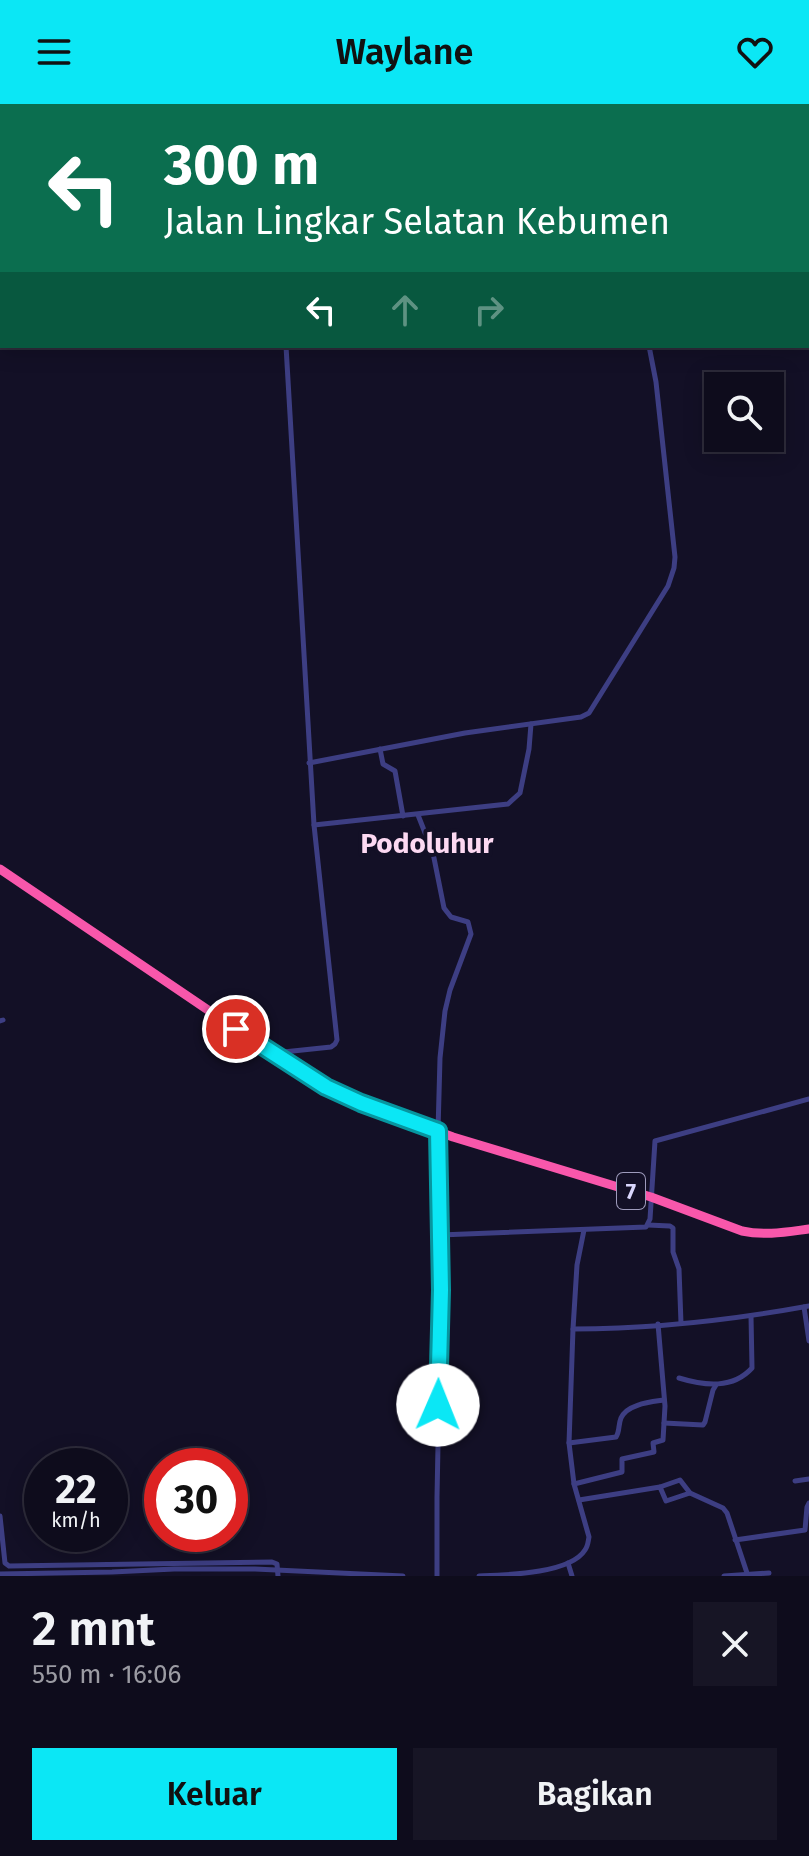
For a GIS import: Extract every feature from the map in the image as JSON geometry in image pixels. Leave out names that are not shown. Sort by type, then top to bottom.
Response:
[{"type":"highway","name":"7","points":[[0,869],[273,1053],[349,1098],[453,1137],[651,1197],[753,1234],[809,1231]]},
{"type":"street","points":[[273,1053],[331,1047],[337,1040],[309,763],[286,348]]},
{"type":"street","points":[[309,763],[465,733],[581,717],[589,713],[668,586],[674,568],[656,382],[649,348]]},
{"type":"street","points":[[314,825],[513,802],[520,793],[531,724]]},
{"type":"street","points":[[380,749],[383,764],[395,771],[403,816]]},
{"type":"street","points":[[418,815],[433,853],[444,908],[451,917],[468,922],[471,934],[450,990],[440,1058],[443,1235],[437,1576]]},
{"type":"street","points":[[648,1225],[654,1144],[658,1139],[809,1099]]},
{"type":"street","points":[[443,1235],[670,1226],[673,1228],[673,1252],[679,1269],[681,1323]]},
{"type":"street","points":[[479,1576],[538,1572],[568,1563],[579,1557],[588,1545],[589,1537],[574,1484],[569,1443],[577,1265],[584,1230]]},
{"type":"street","points":[[573,1329],[681,1323],[751,1316],[806,1306],[809,1341]]},
{"type":"street","points":[[679,1378],[717,1384],[732,1382],[752,1370],[751,1316]]},
{"type":"street","points":[[574,1484],[622,1472],[622,1459],[654,1452],[653,1443],[663,1440],[664,1400],[658,1324]]},
{"type":"street","points":[[664,1423],[703,1425],[717,1384]]},
{"type":"street","points":[[569,1443],[616,1437],[626,1412],[646,1403],[664,1400]]},
{"type":"street","points":[[795,1481],[809,1479]]},
{"type":"street","points":[[579,1500],[660,1487],[680,1480],[690,1493],[725,1510],[747,1575]]},
{"type":"street","points":[[660,1487],[667,1501],[690,1493]]},
{"type":"street","points":[[735,1540],[805,1530],[809,1503]]},
{"type":"street","points":[[0,1516],[6,1565],[403,1576]]},
{"type":"street","points":[[0,1574],[272,1562],[277,1564],[278,1573]]},
{"type":"street","points":[[568,1563],[572,1576]]},
{"type":"street","points":[[724,1576],[769,1573]]},
{"type":"district","name":"Podoluhur","points":[[427,843]]},
{"type":"route","points":[[236,1029],[326,1087],[438,1131],[441,1290],[438,1405]]}]
